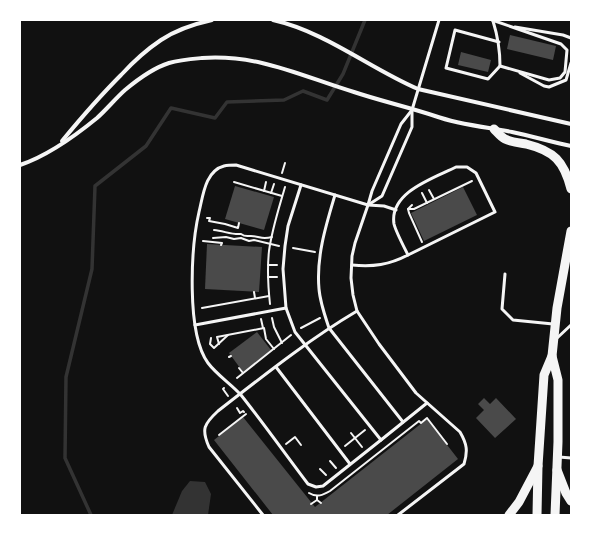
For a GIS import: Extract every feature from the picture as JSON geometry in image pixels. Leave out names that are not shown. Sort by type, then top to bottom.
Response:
[{"type":"main road","points":[[494,129],[504,139],[538,147],[551,153],[560,161],[566,172],[571,189]]},
{"type":"main road","points":[[537,515],[538,466],[544,376],[552,356],[555,324],[571,231]]},
{"type":"main road","points":[[552,356],[558,380],[558,457],[555,515]]},
{"type":"main road","points":[[509,515],[519,502],[538,466]]},
{"type":"main road","points":[[557,470],[566,493],[571,501]]},
{"type":"street","points":[[57,147],[95,102],[136,59],[149,48],[180,30],[212,20]]},
{"type":"street","points":[[273,20],[300,29],[334,44],[418,89],[571,124]]},
{"type":"street","points":[[20,165],[43,156],[57,147],[97,118],[125,90],[150,73],[168,64],[188,59],[231,57],[277,66],[354,92],[453,122],[513,132],[571,146]]},
{"type":"lane","points":[[368,205],[382,196],[412,127],[412,110],[439,20]]},
{"type":"lane","points":[[493,21],[561,44],[568,50],[565,72],[560,78],[550,80],[500,66]]},
{"type":"lane","points":[[493,21],[499,42],[500,66],[488,79],[446,68],[455,30],[499,42]]},
{"type":"lane","points":[[506,25],[563,35],[571,38]]},
{"type":"lane","points":[[515,70],[538,83],[549,86],[566,80],[571,64]]},
{"type":"lane","points":[[398,515],[464,464],[467,453],[465,440],[460,432],[426,404],[378,344],[357,311],[353,295],[352,265],[355,243],[372,191],[401,124],[412,110]]},
{"type":"lane","points":[[396,210],[384,206],[368,205],[236,165],[223,166],[214,171],[206,184],[198,220],[193,254],[195,325],[198,339],[208,363],[240,394],[308,484],[316,487],[323,486],[426,404]]},
{"type":"lane","points":[[352,265],[366,266],[393,263],[495,212],[476,173],[467,167],[456,167],[416,186],[404,195],[396,210],[394,224],[408,255]]},
{"type":"lane","points":[[301,185],[288,226],[285,246],[283,277],[286,308],[295,332],[381,440]]},
{"type":"lane","points":[[335,195],[325,226],[321,252],[319,290],[329,328],[403,422]]},
{"type":"lane","points":[[505,274],[502,309],[513,320],[555,324]]},
{"type":"lane","points":[[195,325],[286,308]]},
{"type":"lane","points":[[263,515],[209,447],[204,436],[206,422],[218,411],[305,345],[357,311]]},
{"type":"lane","points":[[554,342],[571,325]]},
{"type":"lane","points":[[276,367],[350,464]]},
{"type":"lane","points":[[558,457],[571,458]]},
{"type":"path","points":[[264,191],[268,175]]},
{"type":"path","points":[[271,193],[276,177]]},
{"type":"path","points":[[408,209],[414,209],[434,200],[472,180],[474,186]]},
{"type":"path","points":[[234,182],[282,196]]},
{"type":"path","points":[[270,304],[268,277],[270,244],[285,187]]},
{"type":"path","points":[[429,190],[434,200]]},
{"type":"path","points":[[422,193],[427,203]]},
{"type":"path","points":[[408,209],[412,205]]},
{"type":"path","points":[[408,209],[415,229],[425,247]]},
{"type":"path","points":[[207,218],[210,218],[209,221],[238,228],[239,223]]},
{"type":"path","points":[[214,230],[224,231],[229,234],[241,234],[264,239],[272,237]]},
{"type":"path","points":[[226,237],[229,234]]},
{"type":"path","points":[[213,238],[238,238],[280,246]]},
{"type":"path","points":[[203,241],[222,243],[222,245]]},
{"type":"path","points":[[293,248],[321,252]]},
{"type":"path","points":[[268,277],[283,277]]},
{"type":"path","points":[[254,292],[255,298]]},
{"type":"path","points":[[202,308],[269,296]]},
{"type":"path","points":[[260,313],[264,328],[265,340],[274,349]]},
{"type":"path","points":[[272,318],[274,327],[282,342]]},
{"type":"path","points":[[301,328],[321,318]]},
{"type":"path","points":[[219,344],[217,337],[263,328]]},
{"type":"path","points":[[211,338],[210,344],[214,348],[229,335]]},
{"type":"path","points":[[237,378],[291,335]]},
{"type":"path","points":[[238,368],[243,373]]},
{"type":"path","points":[[224,388],[223,389],[228,397]]},
{"type":"path","points":[[219,434],[246,414]]},
{"type":"path","points":[[340,451],[370,426]]},
{"type":"path","points":[[404,432],[407,435]]},
{"type":"path","points":[[351,433],[362,447]]},
{"type":"path","points":[[286,444],[295,437],[301,445]]},
{"type":"path","points":[[320,469],[326,475]]},
{"type":"path","points":[[306,496],[310,493]]},
{"type":"path","points":[[317,496],[317,500],[320,503]]},
{"type":"path","points":[[312,504],[317,500]]},
{"type":"shaded area","points":[[190,481],[205,482],[211,494],[208,515],[172,515],[182,491]]},
{"type":"building","points":[[510,35],[556,46],[553,60],[507,49]]},
{"type":"building","points":[[461,52],[491,60],[488,72],[458,65]]},
{"type":"building","points":[[235,186],[274,197],[264,230],[225,219]]},
{"type":"building","points":[[463,187],[477,215],[424,241],[411,213]]},
{"type":"building","points":[[207,244],[262,247],[259,292],[205,289]]},
{"type":"building","points":[[257,332],[271,350],[243,372],[229,353]]},
{"type":"building","points":[[484,398],[490,404],[496,398],[516,419],[495,438],[476,418],[484,410],[478,404]]},
{"type":"building","points":[[243,417],[315,507],[427,419],[458,459],[387,515],[273,515],[214,440]]},
{"type":"waterway","points":[[91,515],[65,458],[66,377],[92,269],[95,186],[146,146],[171,108],[215,118],[227,102],[284,100],[303,91],[327,100],[343,74],[365,20]]}]
